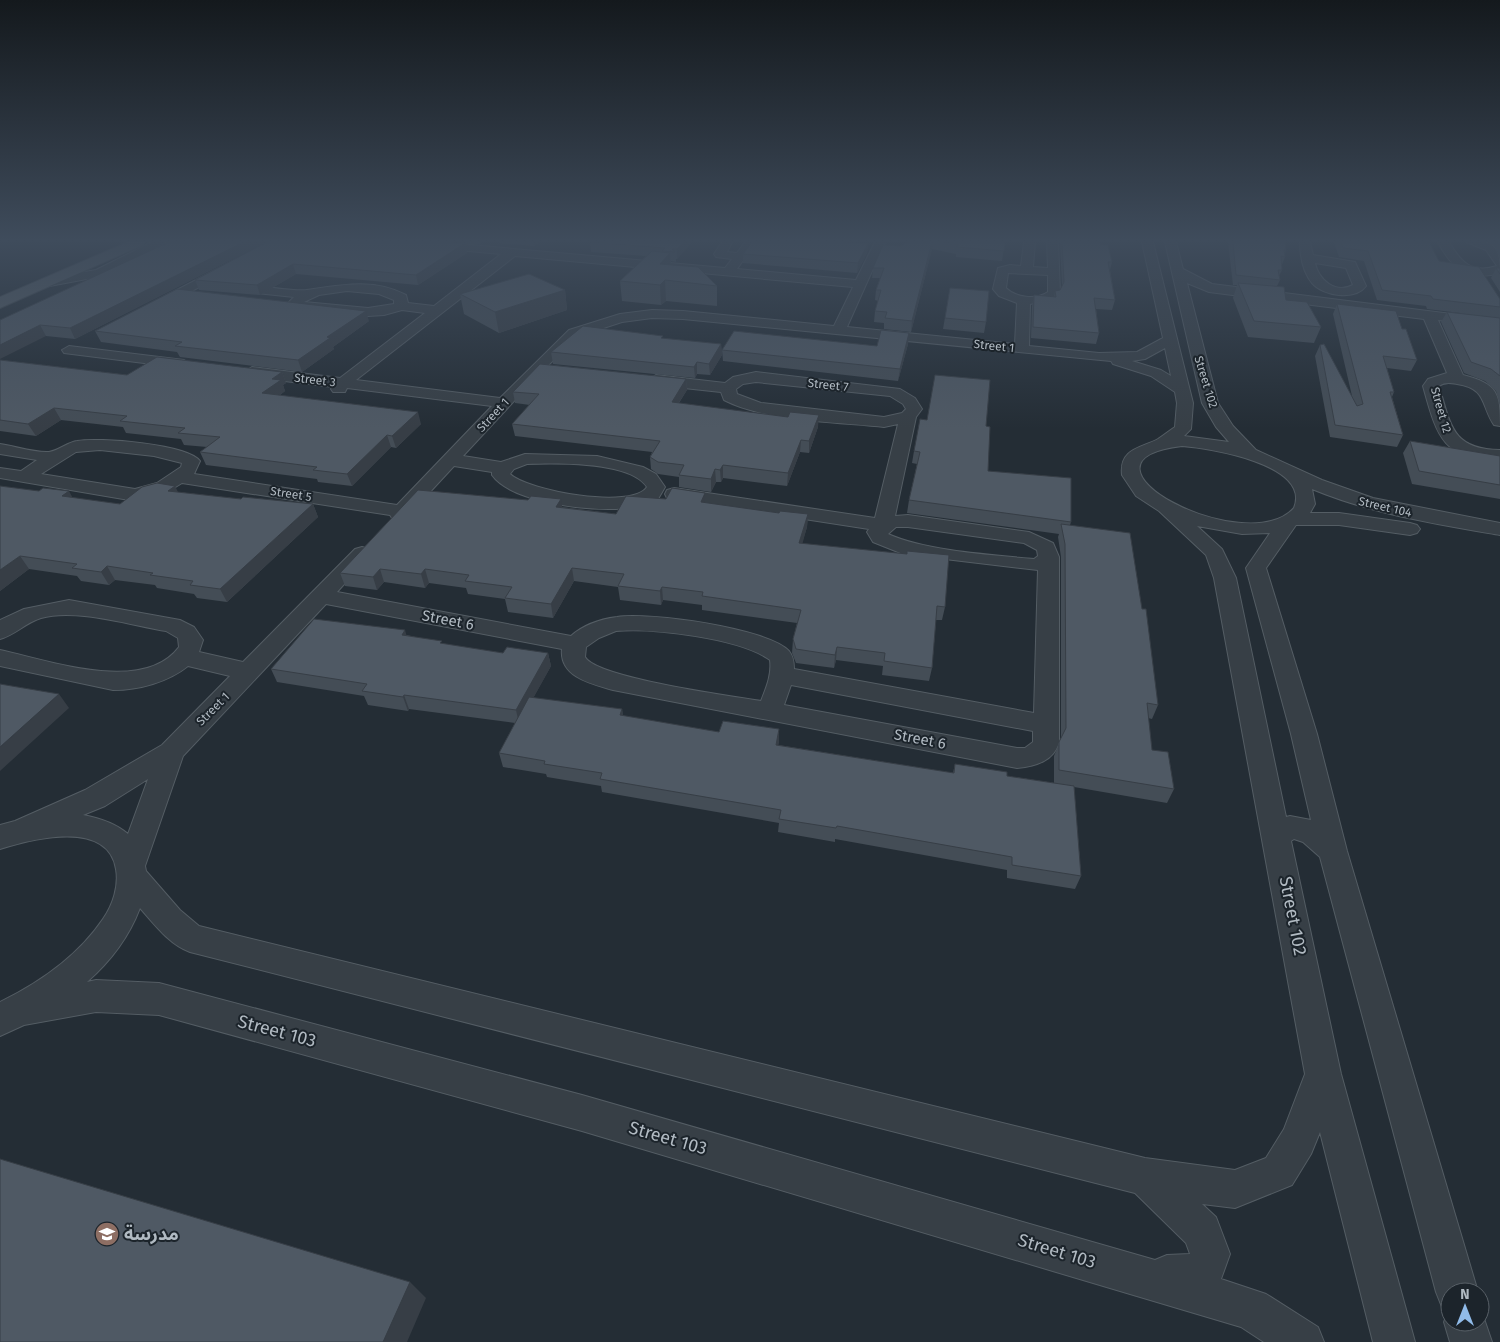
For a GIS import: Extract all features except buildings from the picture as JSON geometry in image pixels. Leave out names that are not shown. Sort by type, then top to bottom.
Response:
[{"type":"street","points":[[145,310],[155,305]]},
{"type":"street","points":[[331,305],[368,312],[384,311],[401,306],[438,310]]},
{"type":"street","points":[[343,383],[445,305]]},
{"type":"street","points":[[839,330],[851,305]]},
{"type":"street","points":[[1022,349],[1024,305]]},
{"type":"street","name":"Street 102","points":[[1162,444],[1183,429],[1185,403],[1163,305]]},
{"type":"street","name":"Street 102","points":[[1184,305],[1210,403],[1222,424],[1250,453]]},
{"type":"street","points":[[1348,305],[1500,324]]},
{"type":"street","name":"Street 1","points":[[9,834],[95,798],[171,752],[452,460],[503,403],[547,369],[574,333],[620,318],[652,314],[683,315],[1099,356],[1140,356],[1171,339]]},
{"type":"street","name":"Street 12","points":[[1430,316],[1457,379]]},
{"type":"street","points":[[86,341],[62,357],[168,362],[197,366]]},
{"type":"street","name":"Street 1","points":[[1099,356],[1137,365],[1156,372],[1182,390]]},
{"type":"street","name":"Street 3","points":[[236,370],[503,403]]},
{"type":"street","name":"Street 7","points":[[728,388],[738,380],[756,377],[885,391],[902,396],[910,401],[914,409],[908,417],[883,525]]},
{"type":"street","points":[[642,379],[728,388],[730,397],[760,408],[884,422],[908,417]]},
{"type":"street","name":"Street 12","points":[[1500,421],[1486,390],[1477,385],[1457,379],[1438,379],[1431,386],[1447,436],[1464,448],[1481,454],[1500,454]]},
{"type":"street","name":"Street 3","points":[[343,383],[337,392],[340,397],[382,404]]},
{"type":"street","name":"Street 3","points":[[418,409],[440,405],[454,397]]},
{"type":"street","points":[[1166,508],[1138,488],[1132,477],[1130,467],[1134,458],[1145,449],[1162,444],[1205,442],[1250,453],[1277,465],[1292,476],[1303,488],[1306,500],[1303,510],[1289,521],[1256,568],[1304,734],[1333,851],[1454,1282]]},
{"type":"street","points":[[0,474],[135,495],[164,488],[190,469],[191,461],[177,455],[97,444],[78,446],[24,477]]},
{"type":"street","points":[[0,450],[55,458]]},
{"type":"street","points":[[655,491],[655,483],[645,474],[617,466],[566,458],[533,458],[514,462],[504,468],[501,475],[513,487],[570,498],[616,503],[641,499],[655,491],[883,525]]},
{"type":"street","points":[[452,460],[504,468]]},
{"type":"street","name":"Street 104","points":[[1277,465],[1312,484],[1343,497],[1388,509],[1500,529]]},
{"type":"street","name":"Street 5","points":[[179,477],[388,525]]},
{"type":"street","name":"Street 102","points":[[1166,508],[1215,553],[1225,578],[1323,1074],[1394,1342]]},
{"type":"street","name":"Street 104","points":[[1166,508],[1207,522],[1242,528],[1267,527],[1289,521],[1339,519],[1386,524],[1500,545]]},
{"type":"street","points":[[908,521],[1020,536],[1042,544],[1049,551],[1049,557],[1035,565],[903,548],[880,538],[877,532],[883,525],[890,522],[908,521]]},
{"type":"street","name":"Street 6","points":[[321,596],[575,644],[573,652],[578,666],[596,676],[613,682],[1017,758],[1029,757],[1044,749],[1049,557]]},
{"type":"street","points":[[0,658],[108,681],[144,678],[175,665],[191,649],[192,640],[181,629],[172,625],[69,607],[32,613],[1,630]]},
{"type":"street","points":[[575,644],[584,636],[604,627],[638,622],[745,639],[763,645],[781,658],[782,674],[769,711]]},
{"type":"street","points":[[185,657],[249,672]]},
{"type":"street","points":[[782,674],[1046,724]]},
{"type":"street","name":"Street 1","points":[[10,1015],[66,980],[102,945],[124,910],[132,870],[171,752]]},
{"type":"street","points":[[9,834],[71,825],[100,830],[121,843],[132,870],[169,920],[190,938],[1145,1177],[1235,1189],[1279,1172],[1298,1141],[1323,1074]]},
{"type":"street","points":[[1277,836],[1290,828],[1312,832],[1333,851]]},
{"type":"street","name":"Street 103","points":[[10,1015],[96,996],[159,999],[582,1113],[1251,1309],[1302,1342]]},
{"type":"street","points":[[1141,1276],[1202,1276],[1210,1254],[1202,1231],[1145,1177]]},
{"type":"place","name":"مدرسة","points":[[107,1234]]}]
